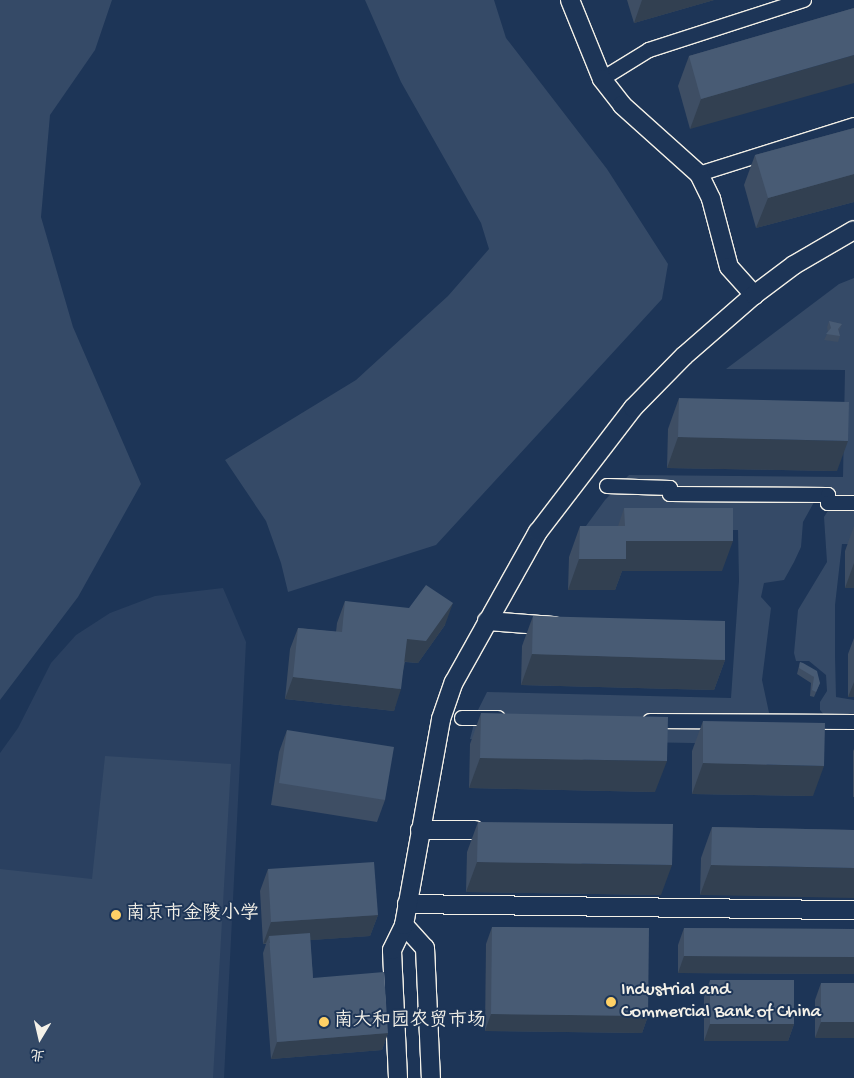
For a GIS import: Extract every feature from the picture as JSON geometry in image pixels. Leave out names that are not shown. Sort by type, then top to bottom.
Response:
[{"type":"street","points":[[570,0],[602,79],[622,106],[699,174],[711,199],[729,267],[754,295]]},
{"type":"street","points":[[602,79],[649,50],[804,0]]},
{"type":"street","points":[[699,174],[854,125]]},
{"type":"street","points":[[398,1078],[392,950],[404,925],[441,719],[454,682],[538,532],[633,408],[684,356],[754,295],[794,265],[854,230]]},
{"type":"street","points":[[607,486],[670,488],[670,494],[828,496],[828,503],[854,503]]},
{"type":"street","points":[[487,621],[555,626]]},
{"type":"street","points":[[462,718],[510,719]]},
{"type":"street","points":[[635,721],[854,722]]},
{"type":"street","points":[[420,830],[475,830]]},
{"type":"street","points":[[407,904],[854,910]]},
{"type":"street","points":[[404,925],[425,948],[431,1078]]},
{"type":"shaded area","points":[[0,0],[112,0],[95,50],[50,115],[41,217],[73,327],[141,484],[78,597],[0,700]]},
{"type":"shaded area","points":[[365,0],[494,0],[506,38],[607,169],[668,264],[662,299],[436,545],[288,592],[281,563],[266,521],[225,460],[356,380],[448,296],[489,249],[481,223],[401,82]]},
{"type":"shaded area","points":[[854,278],[854,544],[842,544],[835,605],[835,656],[836,697],[854,700],[854,722],[830,722],[820,710],[820,702],[827,691],[826,675],[809,661],[796,661],[794,653],[798,610],[827,562],[824,517],[833,503],[818,495],[803,522],[801,547],[784,580],[764,583],[761,597],[771,608],[762,680],[771,722],[802,745],[470,739],[477,712],[487,692],[731,698],[739,581],[738,530],[583,530],[605,500],[629,475],[843,477],[845,370],[726,369],[839,284]]},
{"type":"shaded area","name":"南京市金陵小学","points":[[223,588],[246,642],[224,1078],[0,1078],[0,753],[18,728],[51,663],[76,635],[110,613],[155,596]]},
{"type":"shaded area","points":[[105,756],[231,764],[213,1078],[0,1078],[0,869],[92,879]]},
{"type":"building","points":[[854,8],[854,55],[701,99],[689,56]]},
{"type":"building","points":[[854,128],[854,174],[768,198],[755,155]]},
{"type":"building","points":[[829,321],[842,324],[838,329],[840,336],[826,334],[831,328]]},
{"type":"building","points":[[679,398],[849,402],[848,441],[678,437]]},
{"type":"building","points":[[624,508],[733,508],[733,541],[626,541],[626,559],[579,559],[580,526],[625,526]]},
{"type":"building","points":[[426,585],[453,603],[426,641],[407,639],[401,689],[293,677],[298,628],[342,632],[345,601],[409,608]]},
{"type":"building","points":[[533,616],[725,621],[725,660],[532,654]]},
{"type":"building","points":[[800,662],[817,671],[820,683],[816,692],[812,690],[814,677],[799,668]]},
{"type":"building","points":[[481,713],[668,717],[667,761],[480,758]]},
{"type":"building","points":[[703,721],[825,723],[824,766],[703,763]]},
{"type":"building","points":[[287,730],[394,747],[385,800],[279,783]]},
{"type":"building","points":[[478,822],[673,824],[672,865],[477,862]]},
{"type":"building","points":[[712,827],[854,830],[854,868],[711,865]]},
{"type":"building","points":[[374,862],[378,915],[271,922],[268,869]]},
{"type":"building","points":[[492,927],[649,928],[648,1016],[491,1014]]},
{"type":"building","points":[[684,928],[854,929],[854,957],[684,956]]},
{"type":"building","name":"南大和园农贸市场","points":[[310,933],[313,978],[384,972],[388,1033],[277,1042],[269,936]]},
{"type":"building","points":[[710,980],[794,980],[794,1024],[710,1024]]},
{"type":"building","points":[[821,983],[854,983],[854,1022],[821,1022]]},
{"type":"place","name":"南京市金陵小学","points":[[116,915]]},
{"type":"place","name":"Industrial and Commercial Bank of China","points":[[611,1002]]},
{"type":"place","name":"南大和园农贸市场","points":[[324,1022]]}]
